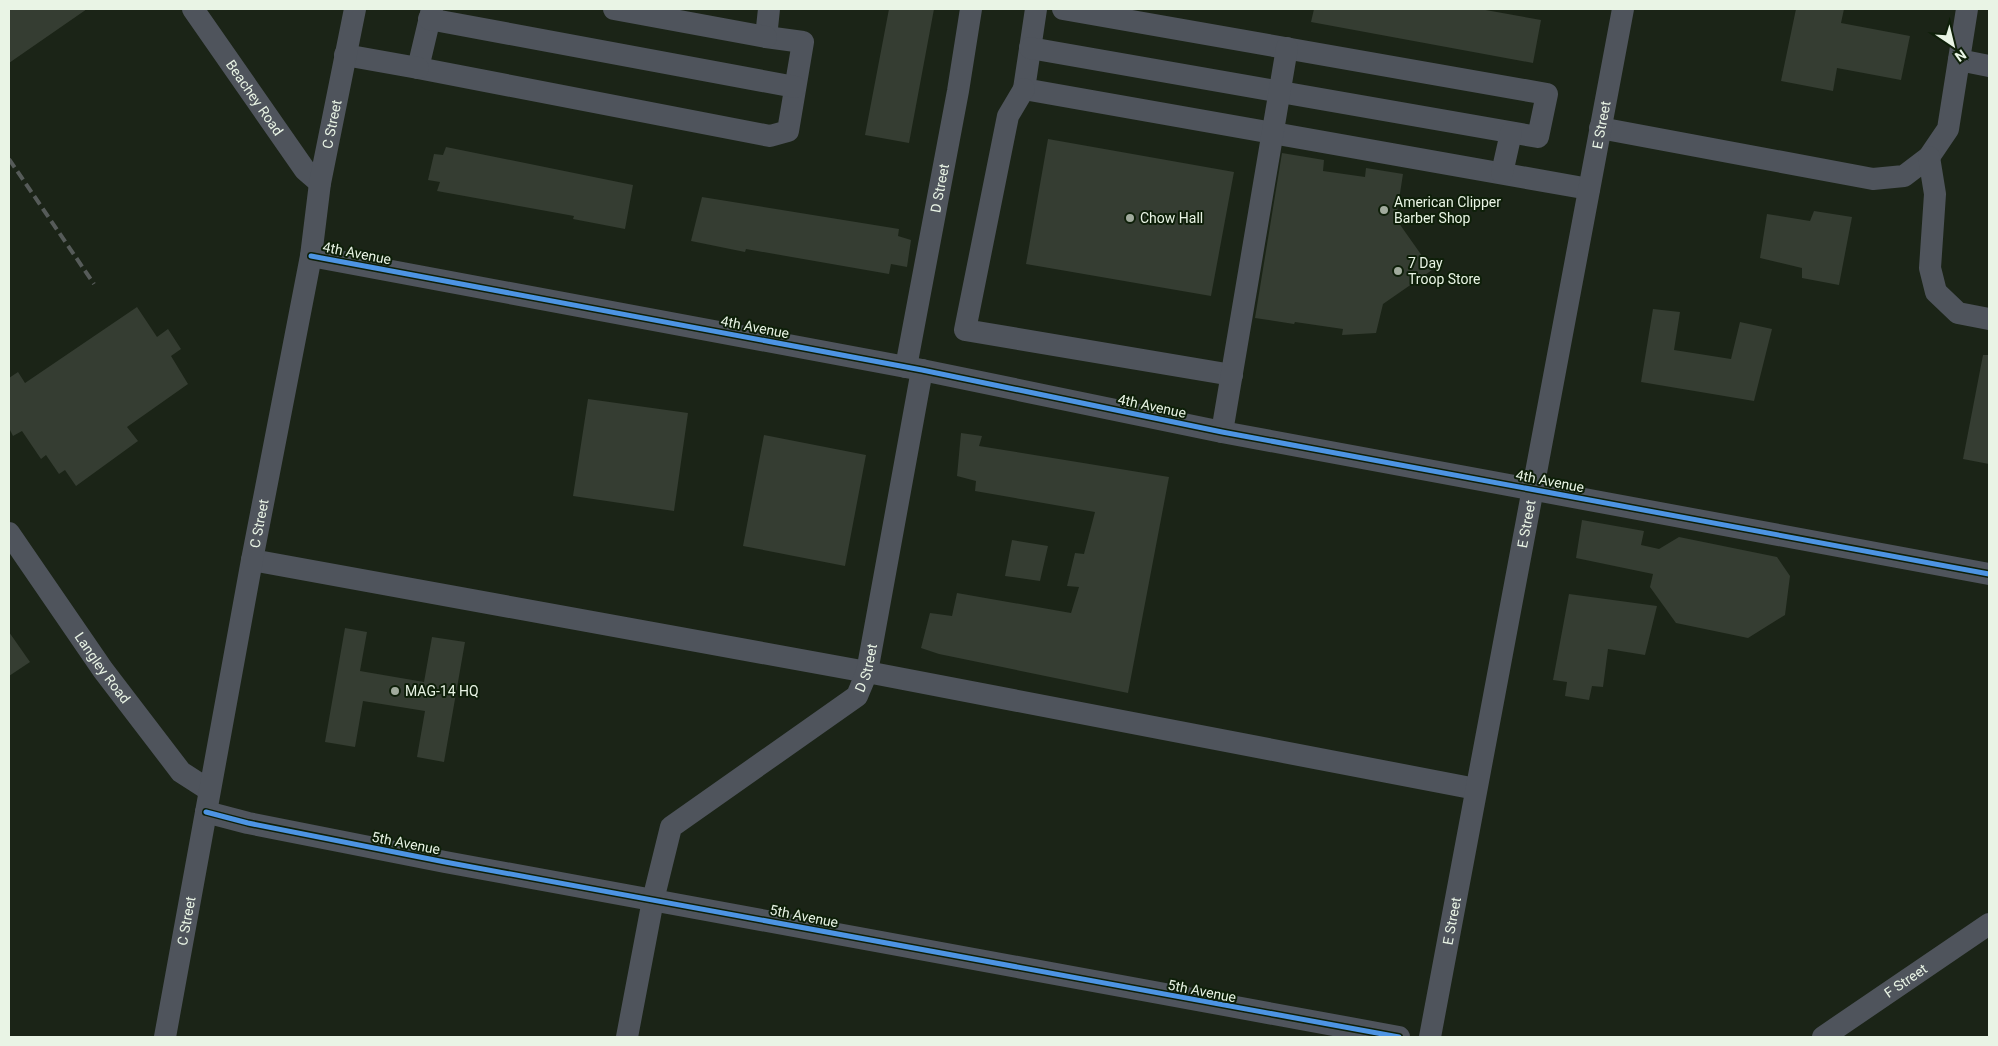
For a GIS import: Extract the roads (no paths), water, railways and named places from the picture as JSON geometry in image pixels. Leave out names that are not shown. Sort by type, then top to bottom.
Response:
[{"type":"street","name":"Beachey Road","points":[[193,9],[305,170],[320,183]]},
{"type":"street","name":"C Street","points":[[165,1037],[252,560],[311,256],[320,183],[355,9]]},
{"type":"street","points":[[345,55],[770,136],[788,130],[804,42],[766,37],[614,9]]},
{"type":"street","points":[[766,37],[769,9]]},
{"type":"street","name":"D Street","points":[[627,1037],[653,900],[671,827],[857,696],[867,672],[971,9]]},
{"type":"street","points":[[1036,9],[1024,89],[1008,116],[965,330],[1232,375]]},
{"type":"street","points":[[1030,48],[1538,137],[1547,94],[1063,9]]},
{"type":"street","name":"E Street","points":[[1430,1037],[1622,9]]},
{"type":"street","points":[[1600,128],[1873,179],[1904,176],[1929,157],[1948,129],[1967,9]]},
{"type":"street","points":[[418,68],[431,14],[796,87]]},
{"type":"street","points":[[1222,432],[1287,48]]},
{"type":"street","points":[[1959,60],[1989,66]]},
{"type":"street","points":[[1024,89],[1589,189]]},
{"type":"street","points":[[1502,173],[1511,132]]},
{"type":"street","points":[[1929,157],[1936,194],[1930,268],[1936,292],[1958,313],[1989,319]]},
{"type":"street","name":"4th Avenue","points":[[311,256],[914,368],[1222,432],[1989,574]]},
{"type":"street","name":"Langley Road","points":[[9,533],[103,670],[181,772],[208,801]]},
{"type":"street","points":[[252,560],[867,672],[1476,789]]},
{"type":"street","name":"5th Avenue","points":[[208,801],[248,823],[444,862],[1399,1037]]},
{"type":"street","name":"F Street","points":[[1823,1037],[1836,1031],[1989,924]]},
{"type":"railway","points":[[9,159],[94,284]]},
{"type":"place","name":"American Clipper Barber Shop","points":[[1384,210]]},
{"type":"place","name":"Chow Hall","points":[[1130,218]]},
{"type":"place","name":"7 Day Troop Store","points":[[1398,271]]},
{"type":"place","name":"MAG-14 HQ","points":[[395,691]]}]
